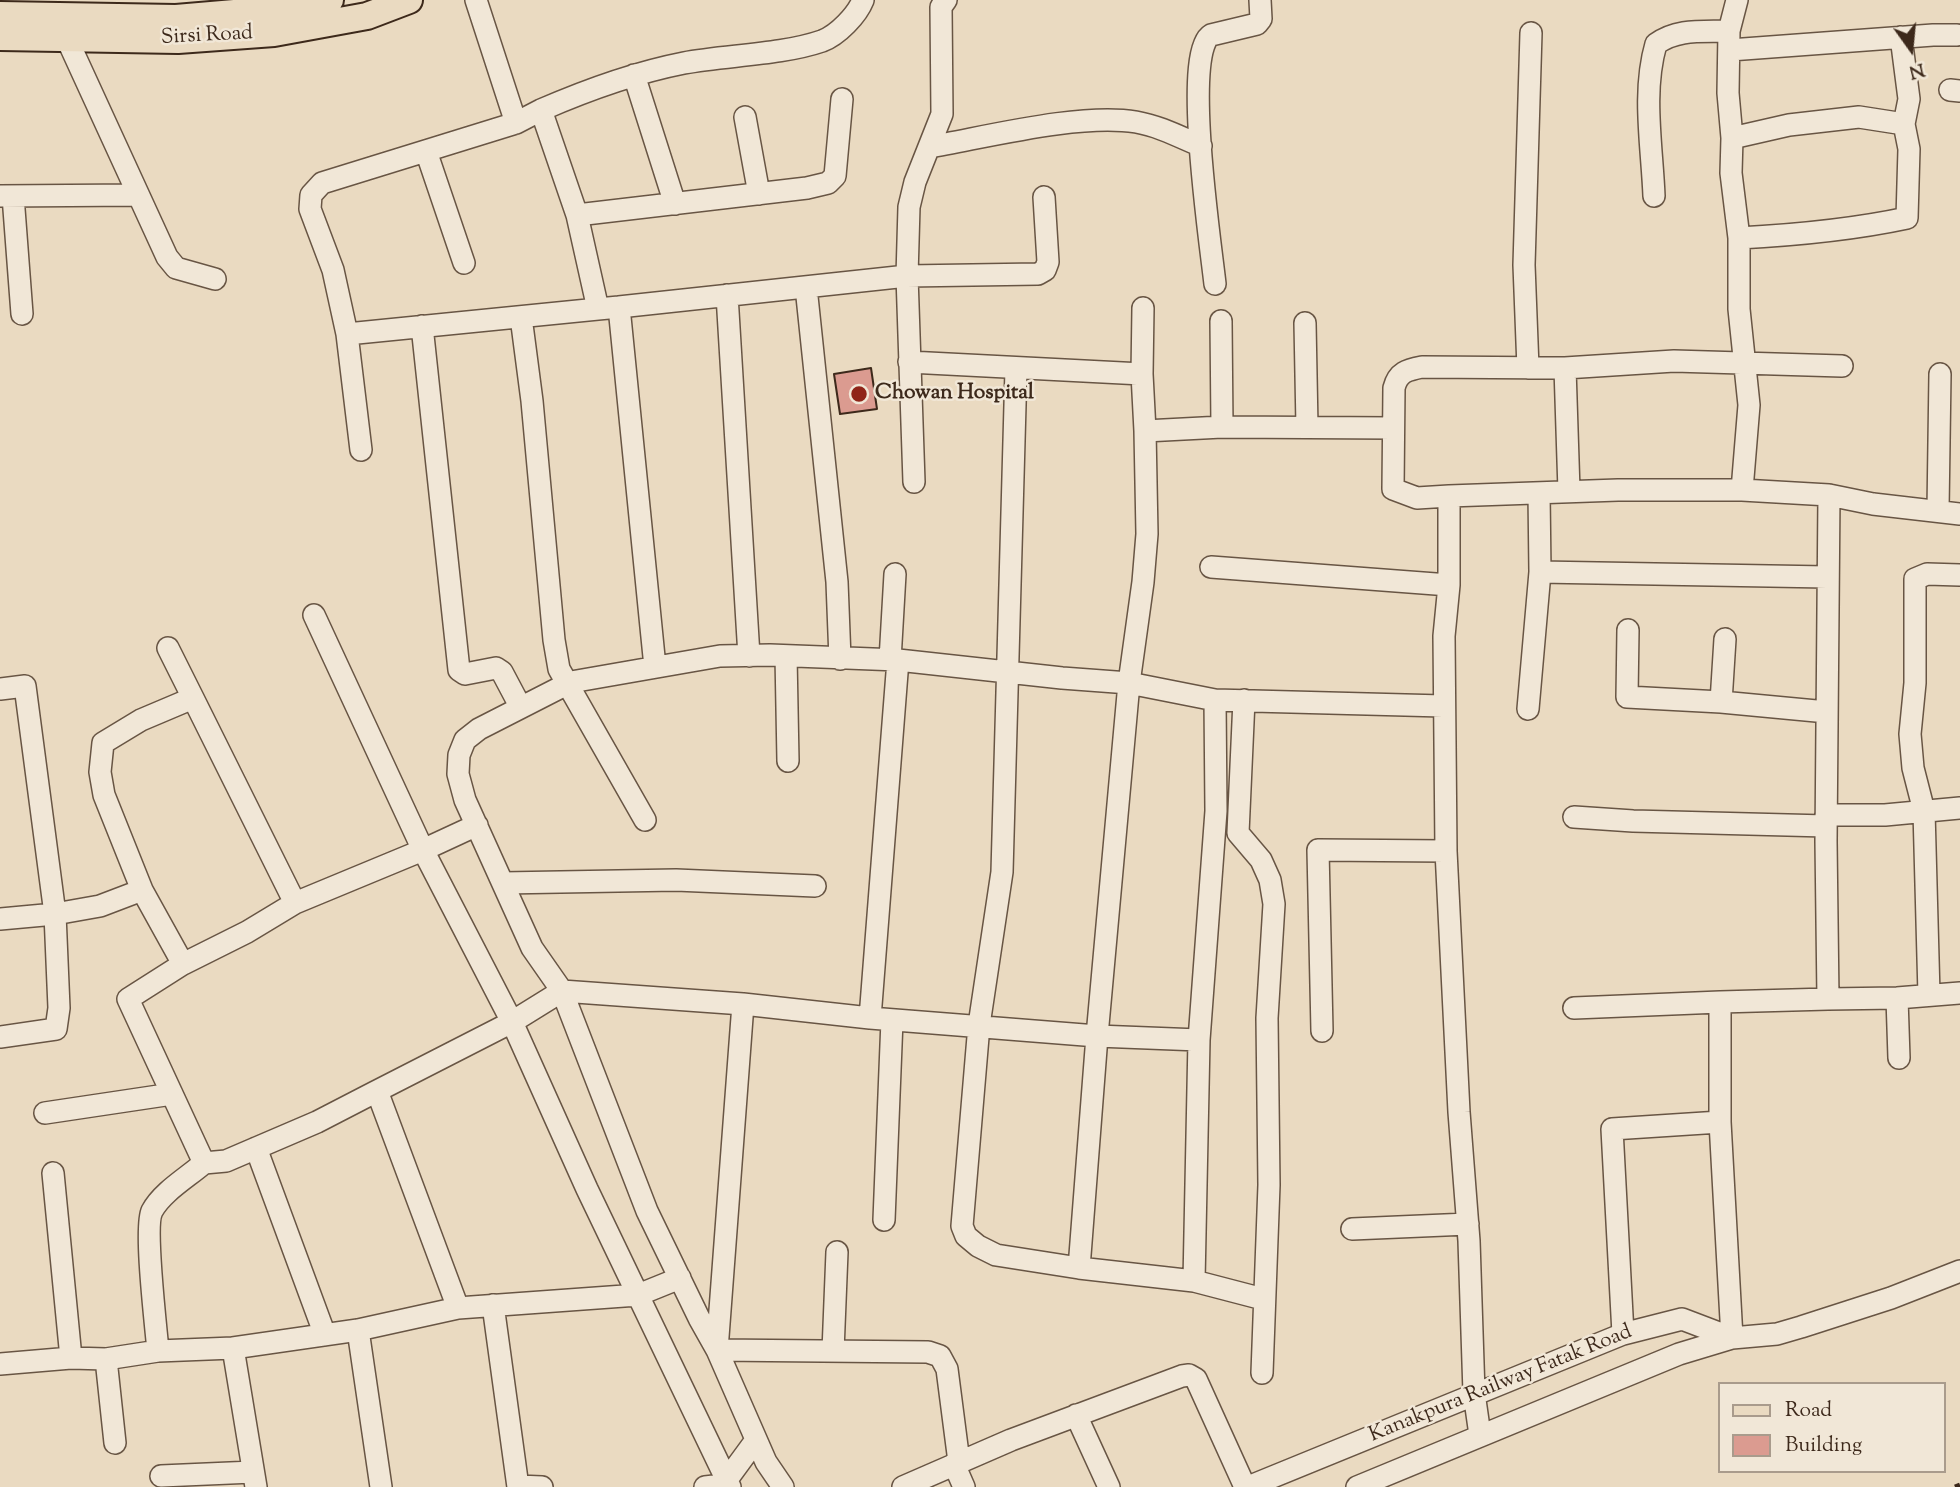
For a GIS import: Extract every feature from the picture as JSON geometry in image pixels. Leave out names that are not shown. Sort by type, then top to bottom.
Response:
[{"type":"main road","name":"Sirsi Road","points":[[0,37],[66,19],[173,9],[269,10],[330,0]]},
{"type":"main road","name":"Sirsi Road","points":[[0,15],[66,19],[178,40],[274,33],[367,16],[409,0]]},
{"type":"street","points":[[476,0],[516,123]]},
{"type":"street","points":[[361,450],[347,334],[333,270],[310,209],[311,195],[322,183],[516,123],[582,91],[634,75],[684,63],[825,40],[859,10],[863,0]]},
{"type":"street","points":[[914,482],[907,276],[909,207],[915,182],[942,114],[941,8],[946,0]]},
{"type":"street","points":[[1215,284],[1198,107],[1203,44],[1205,38],[1211,35],[1257,24],[1261,19],[1260,0]]},
{"type":"street","points":[[1737,0],[1730,41],[1728,93],[1732,138],[1731,173],[1739,238],[1738,309],[1749,405],[1742,490]]},
{"type":"street","points":[[66,19],[138,195],[167,257],[176,268],[215,279]]},
{"type":"street","points":[[1654,195],[1650,70],[1656,44],[1666,37],[1682,32],[1730,41],[1957,35]]},
{"type":"street","points":[[1528,368],[1524,265],[1531,33]]},
{"type":"street","points":[[1739,238],[1826,232],[1907,218],[1909,149],[1904,124],[1909,99],[1901,37]]},
{"type":"street","points":[[634,75],[675,204]]},
{"type":"street","points":[[577,215],[819,187],[835,176],[842,99]]},
{"type":"street","points":[[541,110],[608,308],[655,667]]},
{"type":"street","points":[[745,117],[759,194]]},
{"type":"street","points":[[1732,138],[1789,125],[1859,117],[1904,124]]},
{"type":"street","points":[[929,147],[1049,126],[1101,120],[1136,122],[1201,146]]},
{"type":"street","points":[[426,150],[464,263]]},
{"type":"street","points":[[22,314],[6,196],[138,195]]},
{"type":"street","points":[[347,334],[907,276],[1038,274],[1045,270],[1048,262],[1044,197]]},
{"type":"street","points":[[806,287],[836,582],[840,659]]},
{"type":"street","points":[[727,295],[750,656]]},
{"type":"street","points":[[1079,1268],[1129,682],[1141,604],[1147,534],[1142,374],[1143,308]]},
{"type":"street","points":[[521,317],[559,669],[645,820]]},
{"type":"street","points":[[1221,321],[1222,427]]},
{"type":"street","points":[[1305,323],[1307,427]]},
{"type":"street","points":[[422,326],[459,670],[465,674],[496,668],[502,672],[520,706]]},
{"type":"street","points":[[1842,366],[1674,361],[1565,368],[1422,367],[1406,371],[1397,378],[1394,388],[1394,489],[1417,498],[1510,492],[1742,490],[1829,495],[1873,504],[1960,514]]},
{"type":"street","points":[[909,362],[1142,374]]},
{"type":"street","points":[[1565,368],[1569,491]]},
{"type":"street","points":[[1016,369],[1002,872],[979,1025],[962,1226],[966,1236],[996,1255],[1194,1281],[1263,1299]]},
{"type":"street","points":[[1938,510],[1940,374]]},
{"type":"street","points":[[1145,431],[1222,427],[1393,428]]},
{"type":"street","points":[[1528,709],[1540,572],[1539,493]]},
{"type":"street","points":[[1828,999],[1826,821],[1829,495]]},
{"type":"street","points":[[1449,496],[1449,585],[1444,636],[1443,706],[1446,851],[1468,1224],[1474,1393],[1479,1434]]},
{"type":"street","points":[[1211,567],[1449,585]]},
{"type":"street","points":[[1540,572],[1827,577]]},
{"type":"street","points":[[884,1220],[881,1019],[895,574]]},
{"type":"street","points":[[1928,995],[1923,811],[1913,768],[1910,734],[1915,683],[1915,579],[1927,574],[1960,575]]},
{"type":"street","points":[[314,615],[423,850],[512,1022],[728,1483]]},
{"type":"street","points":[[1628,630],[1627,697],[1827,712]]},
{"type":"street","points":[[1721,702],[1725,639]]},
{"type":"street","points":[[168,648],[295,903]]},
{"type":"street","points":[[783,1487],[755,1440],[717,1350],[647,1211],[562,991],[532,948],[465,800],[458,774],[459,755],[466,740],[479,729],[520,706],[567,684],[720,656],[894,660],[1129,682],[1215,699],[1443,706]]},
{"type":"street","points":[[786,656],[788,761]]},
{"type":"street","points":[[0,689],[25,686],[55,914],[59,1009],[56,1029],[0,1037]]},
{"type":"street","points":[[183,964],[142,890],[104,795],[100,772],[103,743],[142,720],[193,698]]},
{"type":"street","points":[[1194,1281],[1199,1040],[1216,811],[1215,699]]},
{"type":"street","points":[[1244,700],[1238,833],[1261,860],[1270,880],[1274,904],[1268,1018],[1269,1185],[1262,1373]]},
{"type":"street","points":[[1574,817],[1633,821],[1826,821],[1960,808]]},
{"type":"street","points":[[204,1163],[128,999],[183,964],[247,932],[295,903],[477,825]]},
{"type":"street","points":[[1322,1031],[1318,850],[1446,851]]},
{"type":"street","points":[[503,883],[676,880],[816,886]]},
{"type":"street","points":[[0,919],[55,914],[100,906],[142,890]]},
{"type":"street","points":[[158,1351],[149,1236],[151,1212],[166,1195],[204,1163],[226,1161],[317,1122],[512,1022],[562,991],[743,1004],[881,1019],[1097,1036],[1199,1040]]},
{"type":"street","points":[[1574,1008],[1897,998],[1960,993]]},
{"type":"street","points":[[1897,998],[1899,1059]]},
{"type":"street","points":[[1720,1002],[1720,1122],[1732,1338],[1777,1334],[1801,1327],[1891,1298],[1960,1271]]},
{"type":"street","points":[[717,1350],[743,1004]]},
{"type":"street","points":[[377,1091],[458,1308]]},
{"type":"street","points":[[45,1113],[172,1094]]},
{"type":"street","points":[[1623,1334],[1612,1129],[1720,1122]]},
{"type":"street","points":[[256,1148],[325,1335]]},
{"type":"street","points":[[52,1173],[71,1358]]},
{"type":"street","points":[[1352,1230],[1468,1224]]},
{"type":"street","points":[[833,1351],[836,1252]]},
{"type":"street","points":[[0,1364],[71,1358],[106,1359],[158,1351],[233,1348],[358,1330],[458,1308],[638,1295],[680,1278]]},
{"type":"street","points":[[494,1305],[518,1486],[542,1487]]},
{"type":"street","name":"Kanakpura Railway Fatak Road","points":[[1246,1487],[1623,1334],[1682,1320],[1732,1338]]},
{"type":"street","points":[[358,1330],[381,1487]]},
{"type":"street","name":"Kanakpura Railway Fatak Road","points":[[1357,1487],[1479,1434],[1679,1354],[1732,1338]]},
{"type":"street","points":[[161,1476],[255,1479],[233,1348]]},
{"type":"street","points":[[717,1350],[928,1352],[940,1356],[947,1370],[952,1470],[964,1487]]},
{"type":"street","points":[[106,1359],[115,1443]]},
{"type":"street","points":[[902,1487],[952,1470],[1076,1415],[1189,1375],[1196,1379],[1246,1487]]},
{"type":"street","points":[[1076,1415],[1109,1487]]},
{"type":"street","points":[[705,1487],[728,1483],[755,1440]]},
{"type":"building","points":[[871,368],[877,409],[840,414],[834,374]]},
{"type":"railway","points":[[1955,1487],[1960,1485]]},
{"type":"place","name":"Chowan Hospital","points":[[859,394]]}]
